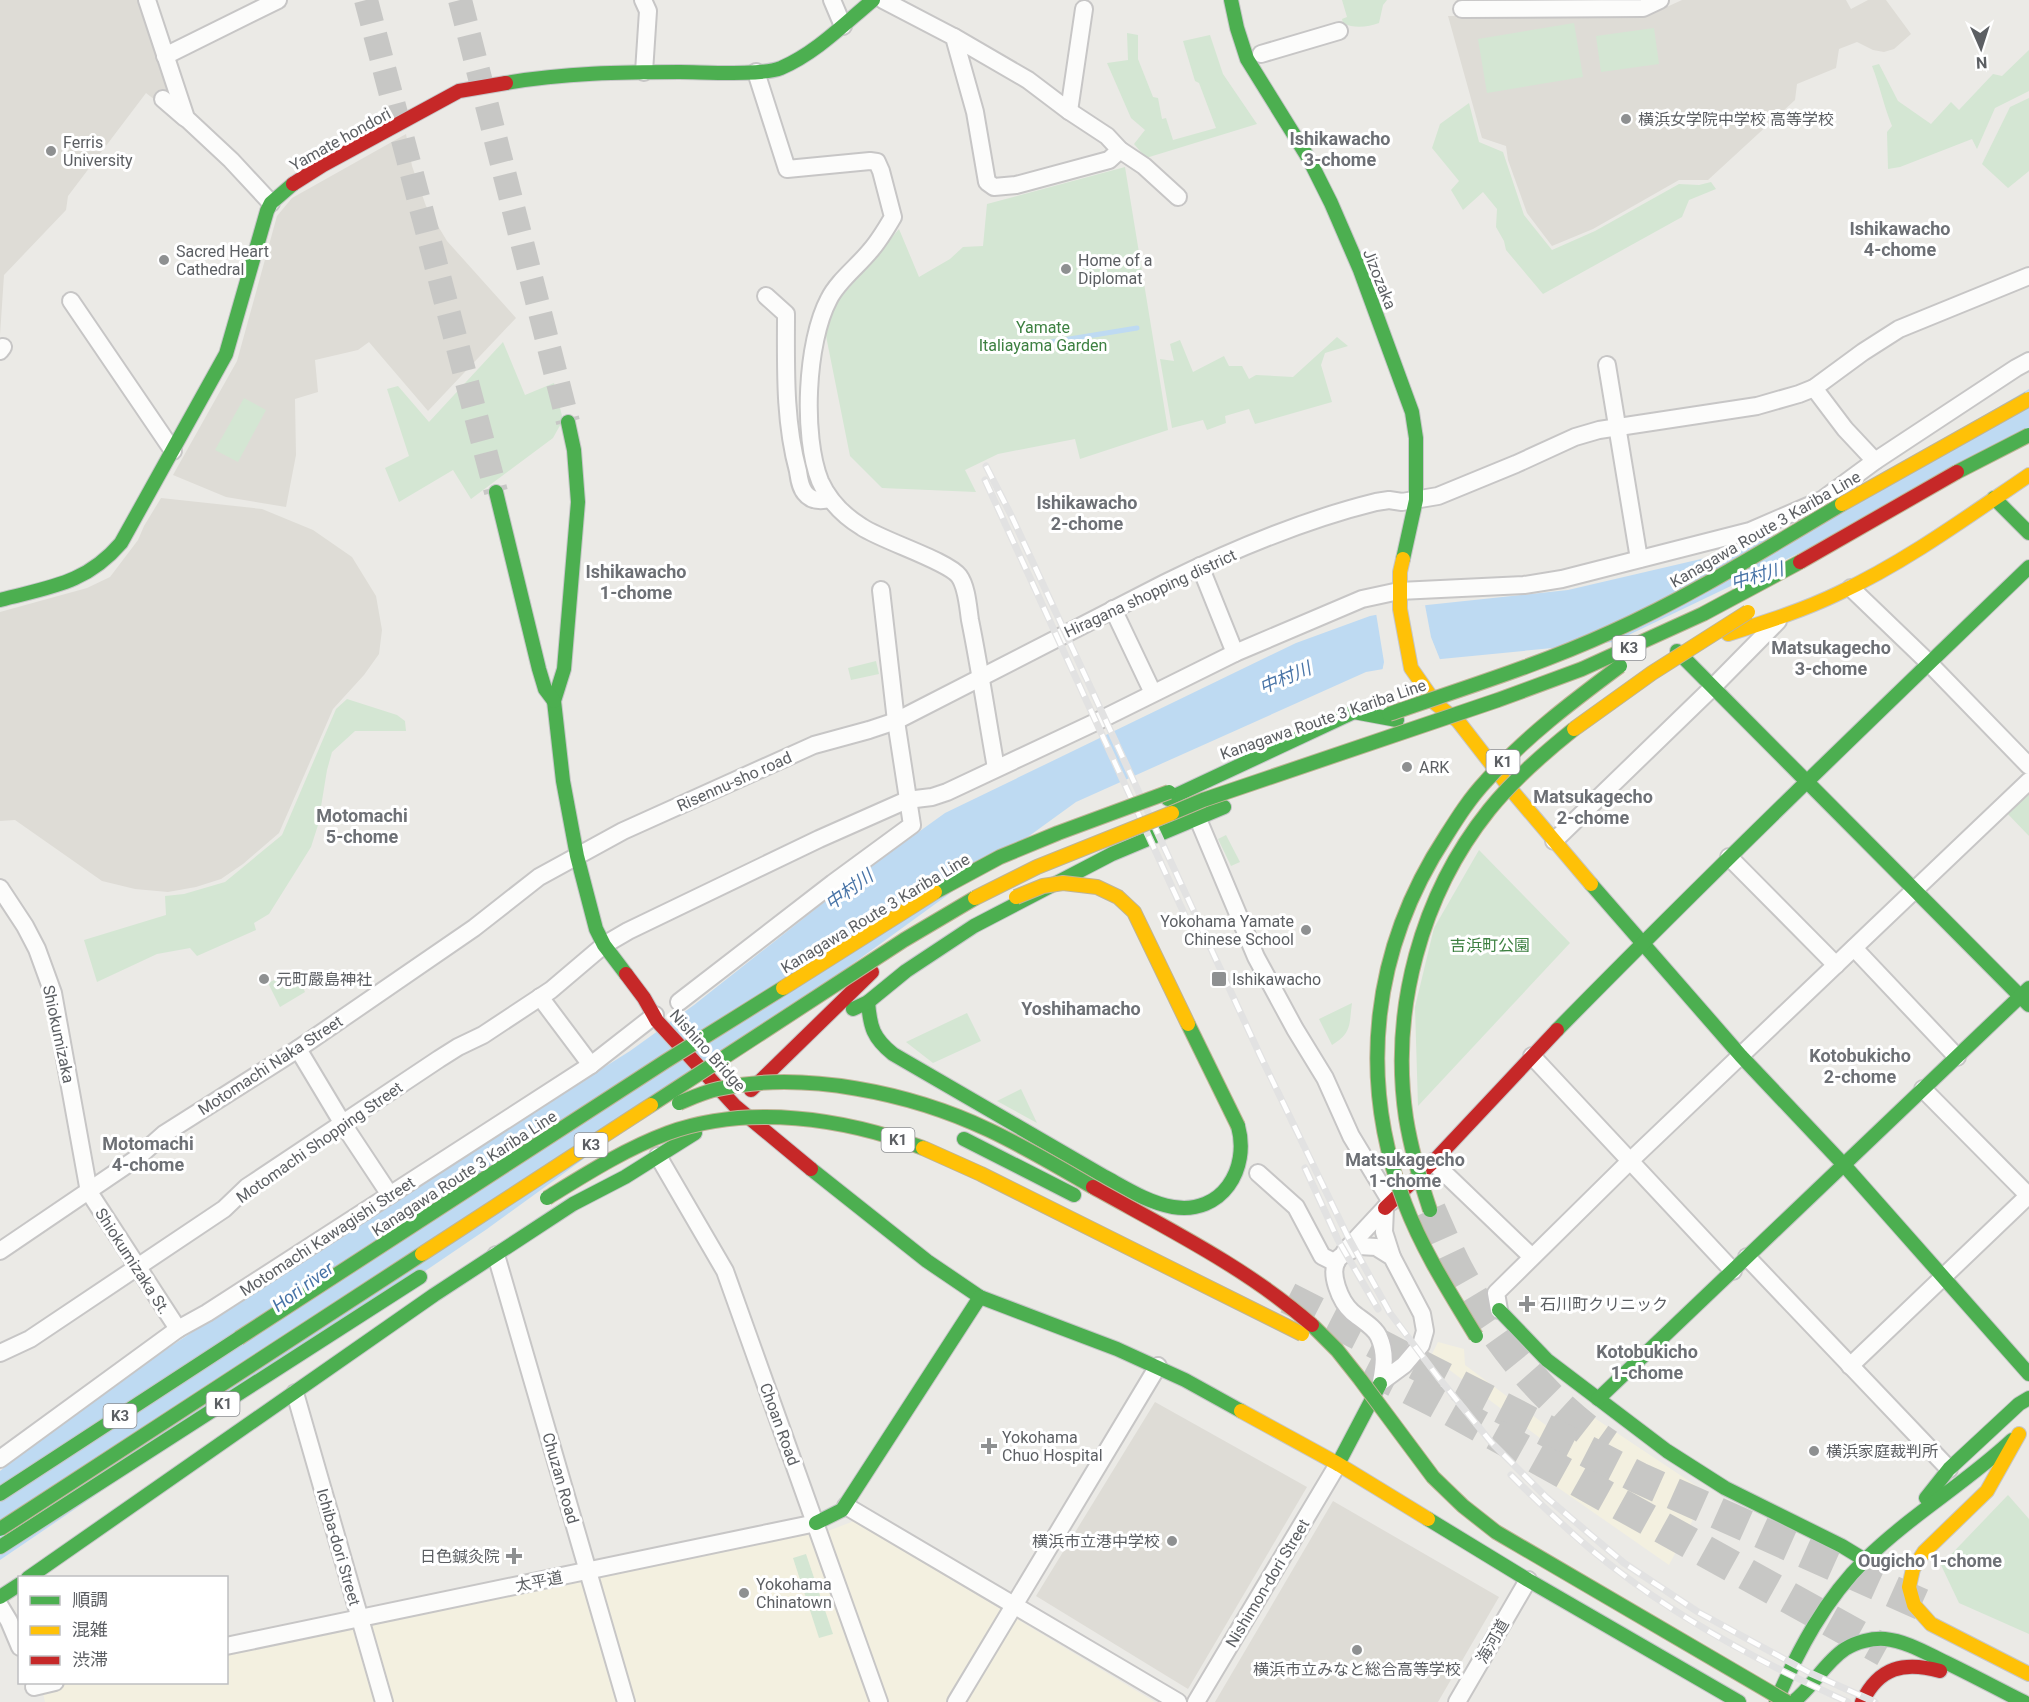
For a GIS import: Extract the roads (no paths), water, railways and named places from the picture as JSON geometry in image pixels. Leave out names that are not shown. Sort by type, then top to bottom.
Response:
[{"type":"main road","name":"Yamate hondori","points":[[271,203],[288,187],[323,165],[459,91],[534,78],[644,72],[756,72],[779,69],[814,50],[873,0]]},
{"type":"main road","name":"Jizozaka","points":[[1231,0],[1247,59],[1309,159],[1331,203],[1360,270],[1412,412],[1416,438],[1416,500],[1400,572],[1400,609],[1411,668],[1436,704]]},
{"type":"main road","points":[[0,600],[86,574],[108,558],[121,543],[226,354],[271,203]]},
{"type":"main road","name":"Kanagawa Route 3 Kariba Line","points":[[0,1494],[857,940],[934,893],[1000,857],[1220,773],[1597,639],[1642,618],[1735,567],[1919,459],[2029,399]]},
{"type":"main road","points":[[554,701],[564,669],[578,502],[575,458],[568,422]]},
{"type":"main road","name":"K3","points":[[0,1530],[904,940],[976,898],[1037,867],[1203,800],[1498,700],[1582,669],[1713,609],[1771,579],[1927,488],[2029,435]]},
{"type":"main road","points":[[1872,503],[1980,442]]},
{"type":"main road","points":[[1939,498],[2029,443]]},
{"type":"main road","points":[[1182,826],[1263,788],[1360,751],[1397,720],[1436,704],[1548,669],[1677,651],[1783,615],[1851,588],[1946,533],[2029,475]]},
{"type":"main road","points":[[496,492],[539,669],[545,688],[554,701]]},
{"type":"main road","points":[[1994,498],[2029,533]]},
{"type":"main road","name":"K1","points":[[1476,1336],[1447,1291],[1412,1219],[1393,1172],[1384,1137],[1378,1097],[1376,1053],[1378,1019],[1386,968],[1401,917],[1440,840],[1469,800],[1500,765],[1548,722],[1640,651],[1694,614],[1823,533]]},
{"type":"main road","points":[[1388,1205],[1433,1162],[1642,943],[1806,781],[2029,567]]},
{"type":"main road","name":"K1","points":[[1430,1210],[1412,1152],[1404,1108],[1401,1062],[1403,1016],[1413,964],[1431,909],[1448,872],[1473,832],[1503,793],[1550,748],[1592,713],[1651,672],[1760,604]]},
{"type":"main road","points":[[1598,1400],[1923,1089],[2026,996],[1915,890],[1677,651]]},
{"type":"main road","name":"Nishino Bridge","points":[[554,701],[563,781],[590,914],[604,945],[656,1018],[735,1106],[891,1233],[980,1296],[1158,1366],[1338,1464],[1528,1580],[1739,1702]]},
{"type":"main road","points":[[1436,704],[1458,722],[1513,792],[1741,1056],[1844,1165],[2029,1374]]},
{"type":"main road","points":[[1167,800],[1354,712],[1397,720]]},
{"type":"main road","points":[[820,1023],[868,1002],[906,971],[974,927],[1112,854]]},
{"type":"main road","points":[[31,1576],[496,1255],[573,1204],[625,1177],[735,1106],[885,960],[1029,865]]},
{"type":"main road","points":[[729,1055],[1001,903],[1052,884],[1071,883],[1098,887],[1116,895],[1134,912],[1182,1008],[1238,1126],[1243,1143],[1242,1159],[1236,1176],[1223,1191],[1205,1203],[1189,1207],[1172,1207],[1151,1200],[1112,1180],[893,1054],[878,1042],[872,1030],[868,1002]]},
{"type":"main road","points":[[679,1103],[716,1089],[747,1084],[793,1082],[851,1088],[910,1101],[988,1129],[1161,1225],[1235,1269],[1293,1309],[1346,1361],[1432,1476],[1460,1505],[1496,1532],[1788,1702]]},
{"type":"main road","name":"K1","points":[[239,1338],[405,1255],[569,1153],[679,1103],[748,1090],[796,1090],[846,1098],[895,1111]]},
{"type":"main road","name":"K1","points":[[540,1203],[580,1178],[636,1148],[669,1133],[699,1125],[755,1118],[802,1119],[840,1124],[877,1132],[951,1161],[1367,1367]]},
{"type":"main road","points":[[953,1134],[1074,1195]]},
{"type":"main road","name":"K1","points":[[0,1548],[430,1271]]},
{"type":"main road","points":[[846,1506],[980,1296]]},
{"type":"main road","points":[[1499,1310],[1547,1360],[1667,1451],[1725,1488],[1842,1546],[1865,1560]]},
{"type":"main road","points":[[1338,1464],[1381,1382]]},
{"type":"main road","points":[[1903,1528],[1949,1469],[2019,1404],[2029,1398]]},
{"type":"main road","points":[[1776,1702],[1812,1630],[1836,1595],[1865,1560],[1973,1475],[2024,1429]]},
{"type":"main road","points":[[2024,1429],[2014,1459],[1988,1491],[1927,1548],[1911,1570],[1909,1583],[1912,1602],[1917,1613],[1931,1624],[2029,1674]]},
{"type":"main road","points":[[1973,1475],[2014,1459]]},
{"type":"main road","name":"太平道","points":[[816,1523],[839,1514],[846,1506]]},
{"type":"main road","points":[[0,1597],[18,1585]]},
{"type":"main road","points":[[1793,1702],[1801,1697],[1831,1659],[1847,1647],[1867,1640],[1883,1639],[1929,1654],[2023,1702]]},
{"type":"main road","points":[[1862,1702],[1867,1688],[1882,1673],[1903,1665],[1929,1666],[2023,1702]]},
{"type":"street","points":[[147,0],[186,118]]},
{"type":"street","points":[[165,56],[278,0]]},
{"type":"street","points":[[643,0],[648,11],[644,72]]},
{"type":"street","points":[[832,0],[843,26]]},
{"type":"street","points":[[883,0],[954,37],[1028,80],[1107,136],[1120,150],[1144,166],[1178,197]]},
{"type":"street","points":[[1462,9],[1591,4],[1643,8],[1660,0]]},
{"type":"street","points":[[1069,111],[1084,9]]},
{"type":"street","points":[[1261,54],[1339,31]]},
{"type":"street","points":[[954,37],[975,112],[987,182],[994,187],[1016,185],[1109,160],[1120,150]]},
{"type":"street","points":[[756,72],[787,169],[870,161],[877,162],[881,171],[893,218],[871,250],[830,297],[820,318],[813,345],[809,410],[814,461],[820,482],[840,511],[863,528],[948,568],[959,576],[969,612],[996,768]]},
{"type":"street","points":[[163,99],[231,160],[271,203]]},
{"type":"street","name":"Hiragana shopping district","points":[[896,720],[1200,566],[1290,530],[1359,506],[1389,500],[1402,502],[1438,496],[1575,437],[1617,426],[1757,406],[1781,400],[1814,388],[1899,329],[2029,276]]},
{"type":"street","points":[[766,296],[786,314],[787,407],[791,443],[802,487],[811,499],[821,501],[830,499]]},
{"type":"street","points":[[71,301],[173,451]]},
{"type":"street","name":"Motomachi Shopping Street","points":[[0,1353],[30,1339],[224,1209],[247,1187],[439,1059],[483,1035],[540,997],[604,945],[628,930],[819,839],[907,800],[932,797],[947,792],[1090,725],[1235,653],[1362,599],[1399,591],[1524,585],[1562,579],[1750,531],[1822,500],[1875,461],[2029,361]]},
{"type":"street","points":[[1607,365],[1639,559]]},
{"type":"street","points":[[1814,388],[1845,429],[1875,461]]},
{"type":"street","points":[[1200,566],[1235,653]]},
{"type":"street","points":[[1851,588],[1929,663],[2029,766]]},
{"type":"street","points":[[679,1002],[912,825],[880,590]]},
{"type":"street","points":[[1113,609],[1154,693]]},
{"type":"street","points":[[1554,840],[1713,687],[1783,615]]},
{"type":"street","name":"Risennu-sho road","points":[[539,877],[623,831],[814,745],[896,720]]},
{"type":"street","points":[[1499,1310],[1496,1293],[1532,1257],[2029,781]]},
{"type":"street","points":[[1029,865],[1073,837],[1155,794],[1167,800]]},
{"type":"street","points":[[1198,819],[1256,957],[1325,1078],[1351,1136],[1388,1205],[1384,1232],[1392,1257],[1422,1314],[1425,1331],[1421,1344],[1404,1365],[1381,1382]]},
{"type":"street","points":[[1112,854],[1131,856],[1180,838],[1182,826]]},
{"type":"street","points":[[1729,857],[1836,965]]},
{"type":"street","name":"Motomachi Naka Street","points":[[0,1251],[137,1158],[164,1134],[298,1049],[474,928],[539,877]]},
{"type":"street","name":"Shiokumizaka","points":[[0,888],[37,949],[52,993],[89,1192]]},
{"type":"street","points":[[1854,948],[1957,1057]]},
{"type":"street","points":[[540,997],[591,1065]]},
{"type":"street","name":"Motomachi Kawagishi Street","points":[[0,1459],[178,1329],[591,1065],[656,1018]]},
{"type":"street","points":[[298,1049],[343,1124],[390,1195]]},
{"type":"street","points":[[1532,1056],[1732,1271]]},
{"type":"street","points":[[1850,1365],[2029,1196],[1923,1089]]},
{"type":"street","name":"Choan Road","points":[[658,1156],[725,1271],[879,1702]]},
{"type":"street","points":[[1433,1162],[1532,1257]]},
{"type":"street","points":[[1258,1173],[1296,1207],[1322,1256],[1338,1260],[1359,1246],[1376,1247],[1392,1257]]},
{"type":"street","name":"Shiokumizaka St.","points":[[89,1192],[178,1329]]},
{"type":"street","points":[[1381,1382],[1385,1359],[1378,1334],[1350,1310],[1340,1296],[1335,1278],[1338,1260],[1388,1205]]},
{"type":"street","name":"Chuzan Road","points":[[496,1255],[626,1702]]},
{"type":"street","points":[[1747,1257],[1949,1469]]},
{"type":"street","points":[[1383,1351],[1401,1357],[1414,1353]]},
{"type":"street","points":[[956,1702],[1158,1366]]},
{"type":"street","name":"Ichiba-dori Street","points":[[295,1393],[384,1702]]},
{"type":"street","name":"Nishimon-dori Street","points":[[1196,1702],[1338,1464]]},
{"type":"street","points":[[846,1506],[1178,1702]]},
{"type":"street","name":"太平道","points":[[228,1646],[816,1523]]},
{"type":"street","name":"海河道","points":[[1457,1702],[1528,1580]]},
{"type":"street","points":[[0,1606],[18,1642]]},
{"type":"street","points":[[35,1691],[52,1684]]},
{"type":"water","points":[[2029,389],[2029,443],[1614,642],[1441,659],[1366,672],[1076,802],[487,1229],[0,1560],[0,1471],[72,1412],[385,1205],[630,1051],[694,1005],[852,880],[945,813],[1296,643],[1370,616],[1427,605],[1568,590],[1701,559],[1784,532]]},
{"type":"waterway","points":[[1045,343],[1137,328]]},
{"type":"tunnel","points":[[366,0],[496,492]]},
{"type":"tunnel","points":[[460,0],[568,422]]},
{"type":"tunnel","points":[[1430,1210],[1471,1295],[1504,1343],[1541,1388],[1562,1409],[1608,1445]]},
{"type":"tunnel","points":[[1288,1298],[1639,1478],[1932,1609]]},
{"type":"tunnel","points":[[1367,1367],[1436,1402],[1885,1651]]},
{"type":"railway","points":[[986,466],[1011,515],[1260,1055],[1347,1235],[1390,1313],[1491,1442],[1546,1497],[1624,1563],[1698,1612],[1810,1673],[1875,1702]]},
{"type":"railway","points":[[985,480],[1194,935]]},
{"type":"railway","points":[[1305,1168],[1338,1240],[1378,1309]]},
{"type":"railway","points":[[1511,1475],[1589,1548],[1644,1590],[1700,1626],[1758,1659],[1848,1702]]},
{"type":"place","name":"横浜女学院中学校 高等学校","points":[[1626,119]]},
{"type":"place","name":"Ferris University","points":[[51,151]]},
{"type":"place","name":"Sacred Heart Cathedral","points":[[164,260]]},
{"type":"place","name":"Home of a Diplomat","points":[[1066,269]]},
{"type":"place","name":"ARK","points":[[1407,767]]},
{"type":"place","name":"Yokohama Yamate Chinese School","points":[[1306,930]]},
{"type":"place","name":"元町嚴島神社","points":[[264,979]]},
{"type":"place","name":"Ishikawacho","points":[[1219,979]]},
{"type":"place","name":"石川町クリニック","points":[[1527,1304]]},
{"type":"place","name":"Yokohama Chuo Hospital","points":[[989,1446]]},
{"type":"place","name":"横浜家庭裁判所","points":[[1814,1451]]},
{"type":"place","name":"横浜市立港中学校","points":[[1172,1541]]},
{"type":"place","name":"日色鍼灸院","points":[[514,1556]]},
{"type":"place","name":"Yokohama Chinatown","points":[[744,1593]]},
{"type":"place","name":"横浜市立みなと総合高等学校","points":[[1357,1650]]},
{"type":"district","name":"Ishikawacho 3-chome","points":[[1340,149]]},
{"type":"district","name":"Ishikawacho 4-chome","points":[[1900,239]]},
{"type":"district","name":"Ishikawacho 2-chome","points":[[1087,513]]},
{"type":"district","name":"Ishikawacho 1-chome","points":[[636,582]]},
{"type":"district","name":"Matsukagecho 3-chome","points":[[1831,658]]},
{"type":"district","name":"Matsukagecho 2-chome","points":[[1593,807]]},
{"type":"district","name":"Motomachi 5-chome","points":[[362,826]]},
{"type":"district","name":"Yoshihamacho","points":[[1081,1009]]},
{"type":"district","name":"Kotobukicho 2-chome","points":[[1860,1066]]},
{"type":"district","name":"Motomachi 4-chome","points":[[148,1154]]},
{"type":"district","name":"Matsukagecho 1-chome","points":[[1405,1170]]},
{"type":"district","name":"Kotobukicho 1-chome","points":[[1647,1362]]},
{"type":"district","name":"Ougicho 1-chome","points":[[1930,1561]]},
{"type":"park label","name":"Yamate Italiayama Garden","points":[[1043,336]]},
{"type":"park label","name":"吉浜町公園","points":[[1490,945]]},
{"type":"water label","name":"中村川","points":[[1757,576]]},
{"type":"water label","name":"中村川","points":[[1285,678]]},
{"type":"water label","name":"中村川","points":[[849,890]]},
{"type":"water label","name":"Hori river","points":[[303,1287]]}]
